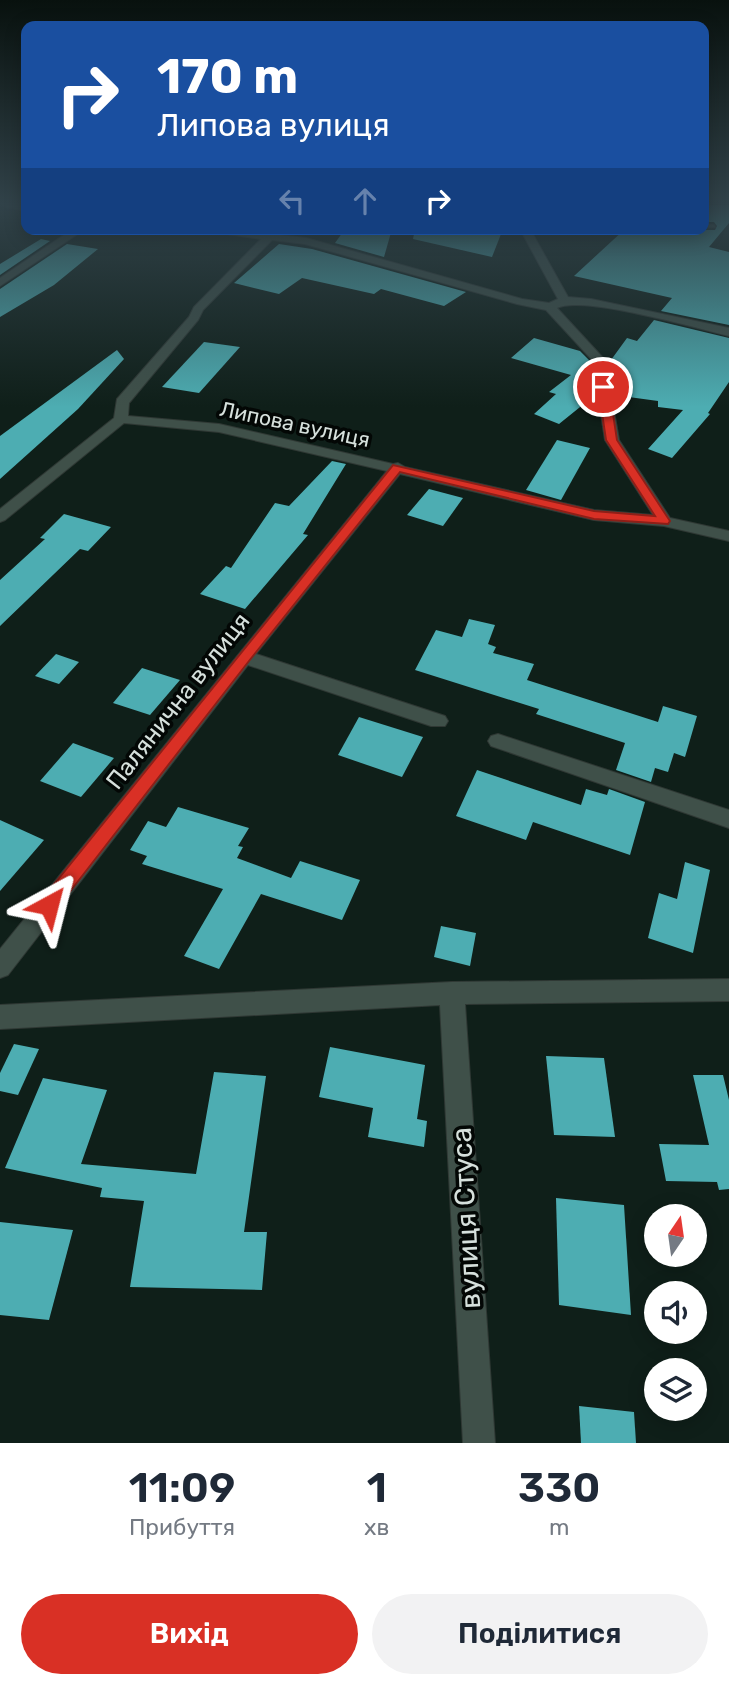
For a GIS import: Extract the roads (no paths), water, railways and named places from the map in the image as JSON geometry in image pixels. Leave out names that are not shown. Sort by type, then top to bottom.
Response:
[{"type":"street","points":[[0,517],[121,419],[122,402],[194,318],[198,309],[234,272]]},
{"type":"street","points":[[415,272],[521,302],[591,302],[729,332]]},
{"type":"street","points":[[544,272],[557,303],[599,360],[612,440],[664,521]]},
{"type":"street","name":"Липова вулиця","points":[[121,419],[219,428],[398,467],[594,515],[664,521],[729,536]]},
{"type":"street","name":"Палянична вулиця","points":[[0,967],[244,657],[398,467]]},
{"type":"street","points":[[244,657],[438,721]]},
{"type":"street","points":[[498,741],[729,819]]},
{"type":"street","points":[[0,1017],[452,993],[729,990]]},
{"type":"street","name":"вулиця Стуса","points":[[452,993],[479,1443]]}]
